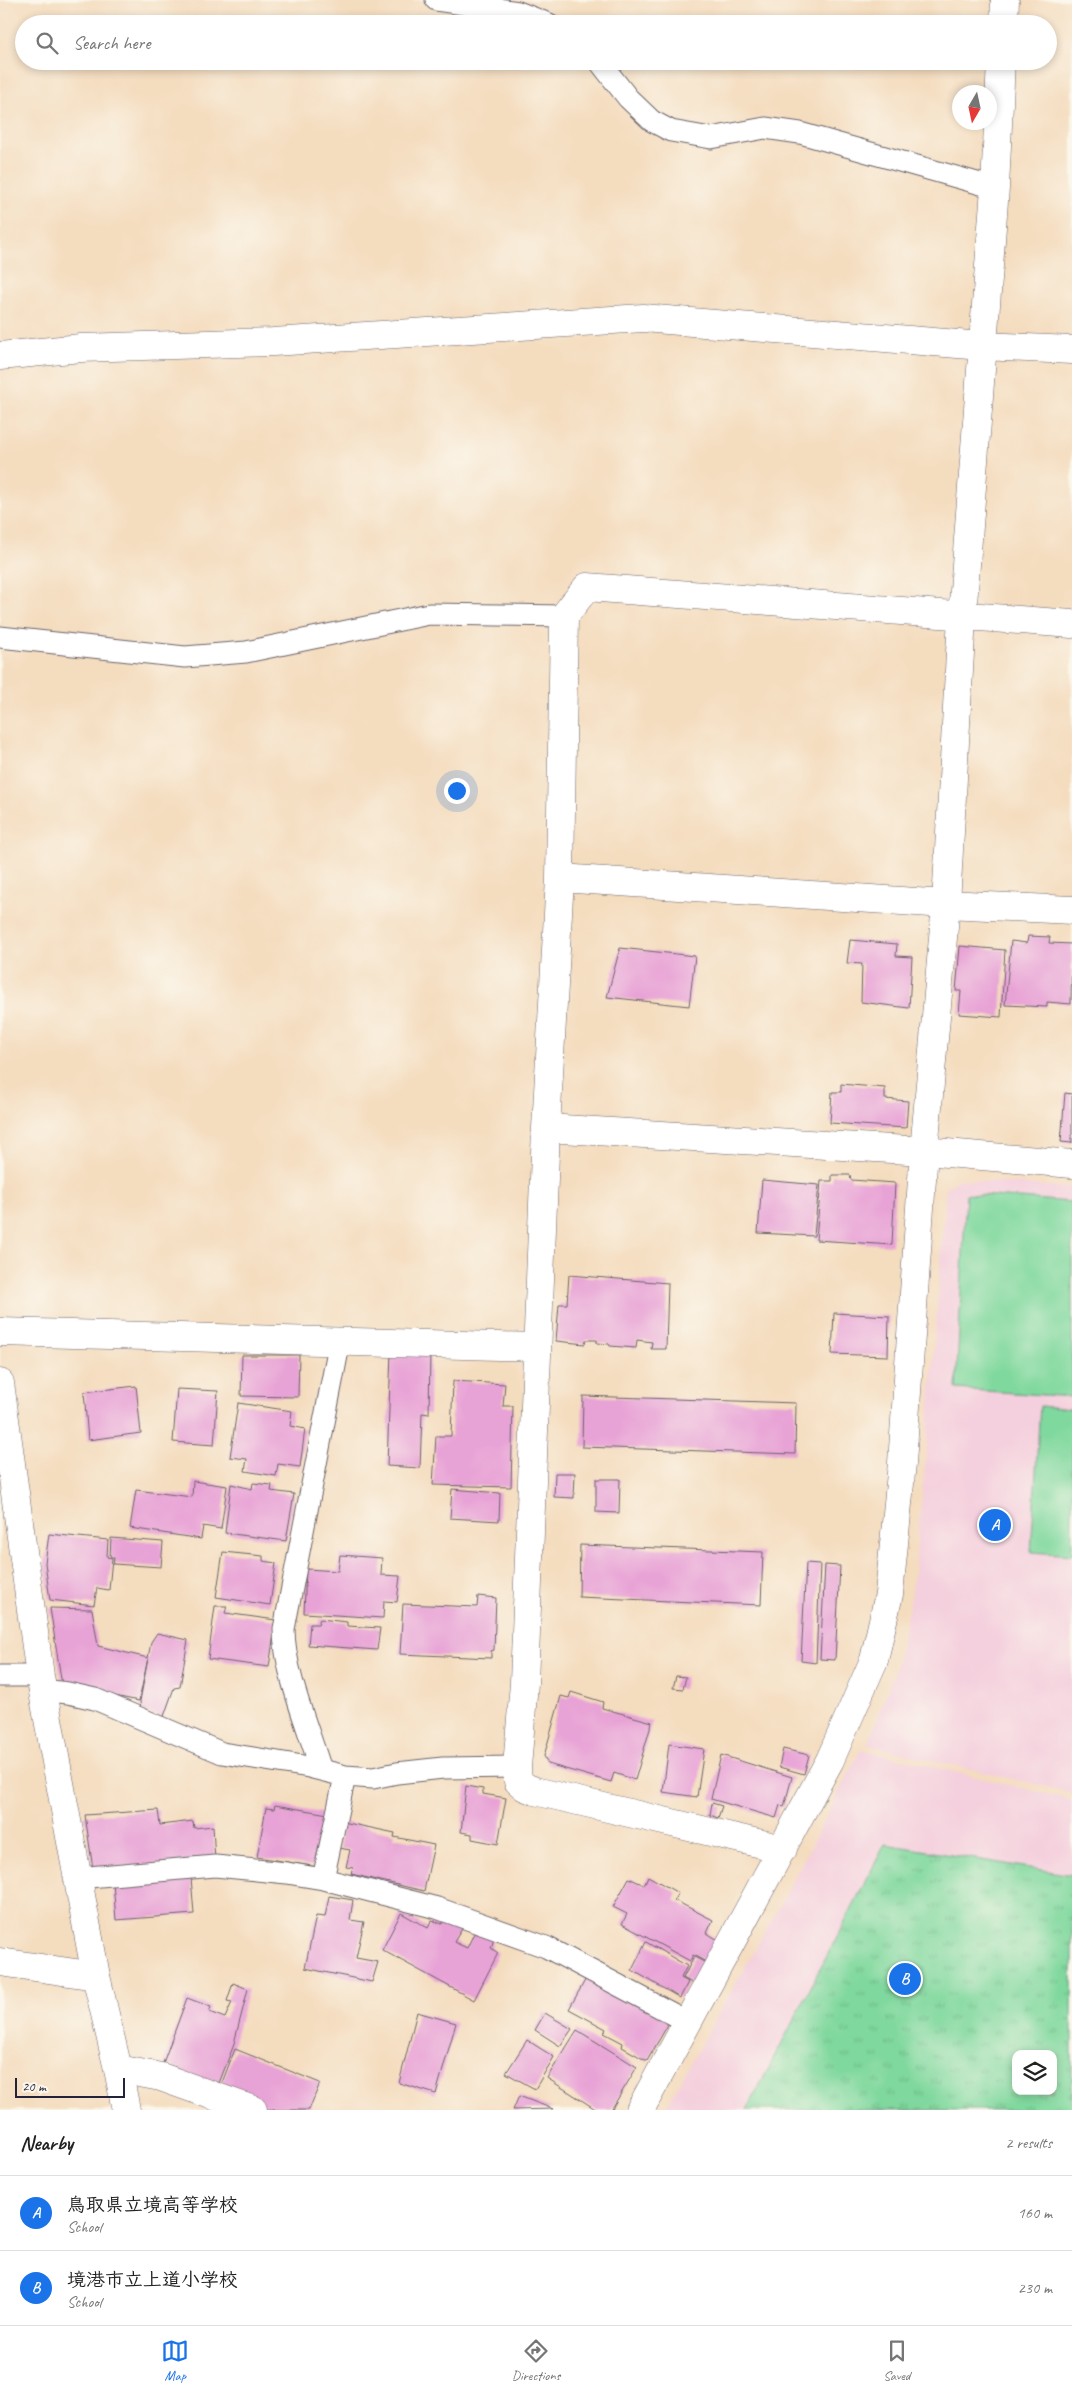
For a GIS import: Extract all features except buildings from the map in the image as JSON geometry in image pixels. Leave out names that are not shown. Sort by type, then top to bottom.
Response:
[{"type":"street","points":[[1004,15],[1005,0]]},
{"type":"street","points":[[640,2110],[784,1849],[830,1760],[874,1660],[889,1594],[902,1463],[924,1151],[946,904],[962,617],[995,188],[1002,70]]},
{"type":"street","points":[[0,356],[81,348],[273,342],[643,318],[982,346],[1072,350]]},
{"type":"street","points":[[784,1849],[535,1791],[525,1787],[518,1781],[517,1767],[524,1683],[546,1128],[560,878],[564,616],[587,587],[1072,624]]},
{"type":"street","points":[[560,878],[946,904],[1072,910]]},
{"type":"street","points":[[546,1128],[924,1151],[1072,1164]]},
{"type":"street","points":[[0,1332],[537,1347]]},
{"type":"street","points":[[0,1383],[41,1683],[96,1976],[126,2110]]},
{"type":"street","points":[[0,1962],[96,1976]]},
{"type":"street","points":[[118,2070],[161,2077],[252,2110]]},
{"type":"lane","points":[[436,0],[518,12],[526,15]]},
{"type":"lane","points":[[606,70],[628,98],[652,121],[671,131],[711,138],[764,128],[800,132],[995,188]]},
{"type":"lane","points":[[0,636],[185,658],[246,652],[429,614],[564,616]]},
{"type":"lane","points":[[321,1770],[286,1654],[284,1629],[340,1340]]},
{"type":"lane","points":[[0,1676],[41,1683],[95,1699],[222,1753],[345,1776],[373,1778],[397,1773],[443,1768],[517,1767]]},
{"type":"lane","points":[[323,1879],[345,1776]]},
{"type":"lane","points":[[77,1878],[215,1866],[287,1872],[323,1879],[438,1908],[546,1947],[688,2022]]},
{"type":"shaded area","points":[[960,1179],[1072,1188],[1072,1793],[867,1745],[894,1673],[912,1594],[926,1456],[946,1187]]},
{"type":"shaded area","points":[[861,1749],[1072,1800],[1072,2110],[664,2110],[780,1905]]},
{"type":"green space","points":[[966,1194],[1072,1202],[1072,1397],[956,1389]]},
{"type":"green space","points":[[1040,1406],[1072,1409],[1072,1555],[1031,1552]]},
{"type":"green space","points":[[885,1844],[1072,1875],[1072,2110],[747,2110]]},
{"type":"place","name":"鳥取県立境高等学校","points":[[995,1525]]},
{"type":"place","name":"境港市立上道小学校","points":[[905,1979]]}]
